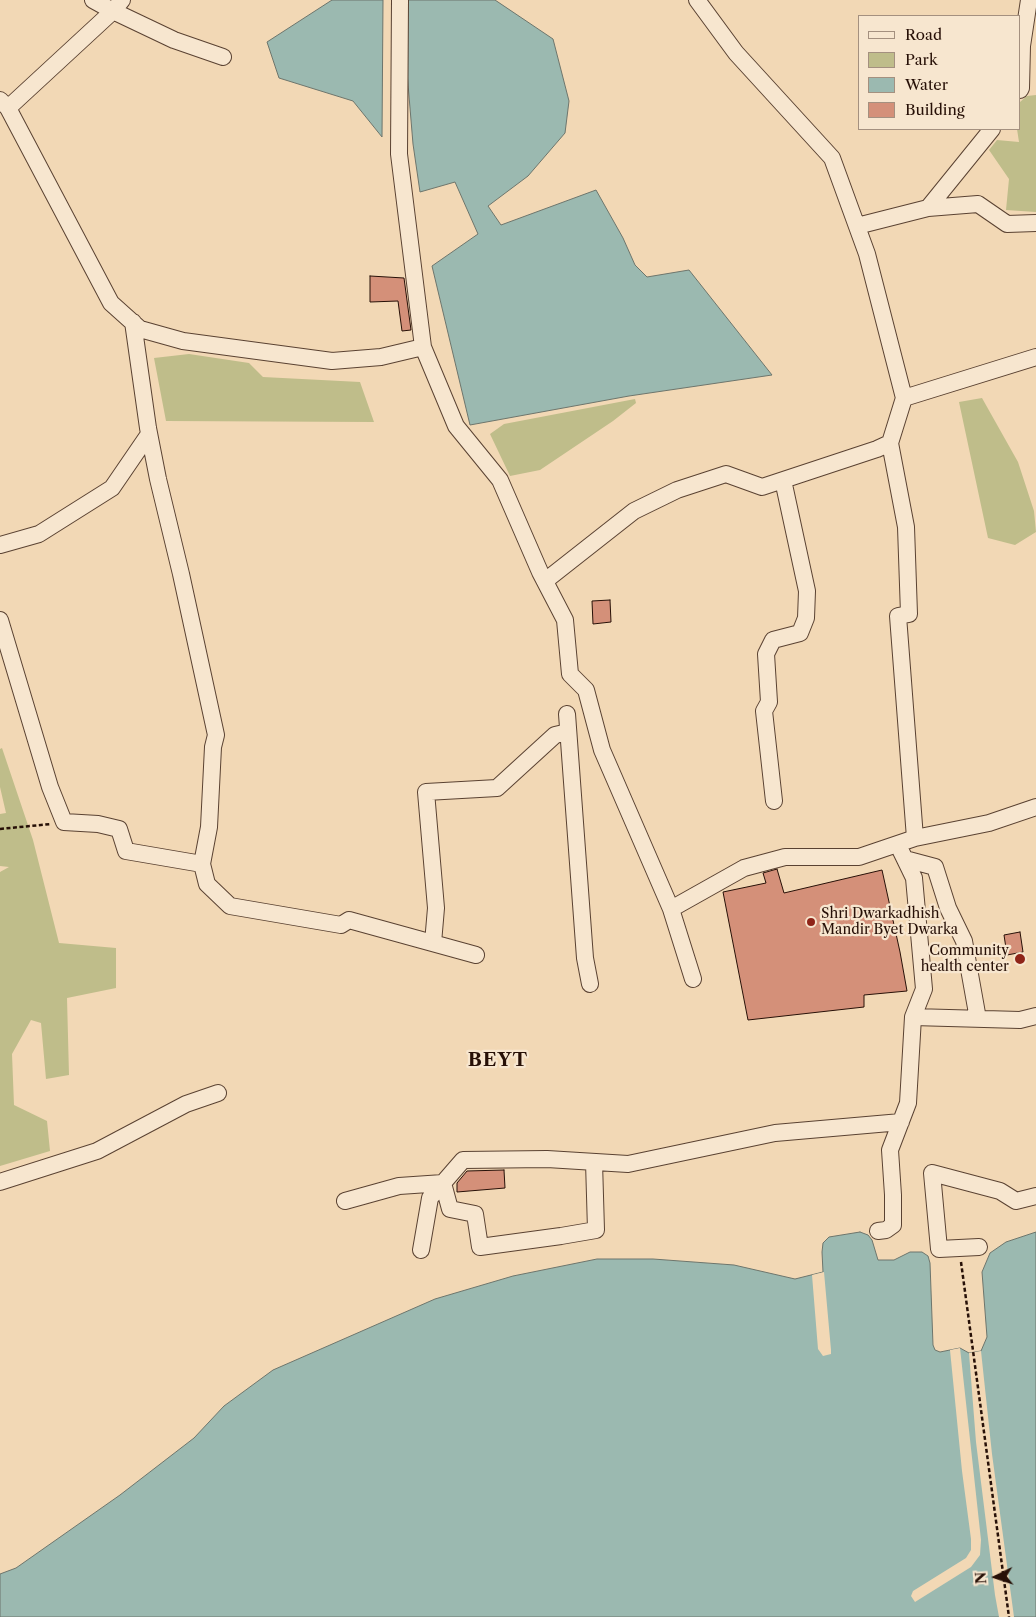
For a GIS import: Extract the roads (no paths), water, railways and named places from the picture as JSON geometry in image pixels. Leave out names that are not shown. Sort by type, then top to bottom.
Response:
[{"type":"street","points":[[92,0],[117,6],[174,40],[223,58]]},
{"type":"street","points":[[400,0],[399,154],[423,347],[456,426],[500,480],[545,581],[565,620],[570,674],[586,690],[602,750],[671,910],[693,979]]},
{"type":"street","points":[[697,0],[736,53],[832,158],[867,254],[904,398],[890,443],[906,526],[909,614],[898,616],[915,838]]},
{"type":"street","points":[[1026,89],[1022,46],[1030,0]]},
{"type":"street","points":[[117,6],[4,104],[111,303],[140,329],[184,341],[332,361],[382,357],[423,347]]},
{"type":"street","points":[[928,208],[991,130]]},
{"type":"street","points":[[857,226],[928,208],[978,204],[1007,224],[1036,223]]},
{"type":"street","points":[[133,322],[158,478],[216,735],[213,747],[209,827],[202,864],[207,884],[230,906],[342,925],[349,920],[476,955]]},
{"type":"street","points":[[904,398],[1036,357]]},
{"type":"street","points":[[0,545],[39,534],[112,488],[150,434]]},
{"type":"street","points":[[545,581],[634,511],[677,490],[726,474],[762,487],[890,443]]},
{"type":"street","points":[[774,801],[764,711],[769,702],[766,654],[773,640],[800,633],[806,618],[807,592],[783,480]]},
{"type":"street","points":[[0,620],[50,787],[64,822],[98,824],[119,829],[126,850],[202,864]]},
{"type":"street","points":[[567,714],[585,958],[590,984]]},
{"type":"street","points":[[433,943],[436,908],[426,792],[497,788],[555,735],[568,732]]},
{"type":"street","points":[[901,852],[915,838],[989,823],[1036,807]]},
{"type":"street","points":[[671,910],[744,868],[785,857],[859,857],[901,852],[935,867],[948,908],[964,941],[978,1019]]},
{"type":"street","points":[[878,1231],[886,1230],[893,1225],[894,1195],[890,1150],[908,1103],[913,1017],[924,989],[914,878],[901,852]]},
{"type":"street","points":[[913,1017],[1020,1020],[1036,1016]]},
{"type":"street","points":[[0,1182],[96,1151],[186,1104],[218,1093]]},
{"type":"street","points":[[421,1250],[430,1198],[463,1160],[547,1158],[628,1164],[775,1133],[901,1122]]},
{"type":"street","points":[[443,1183],[450,1209],[475,1214],[480,1247],[561,1236],[596,1230],[594,1162]]},
{"type":"street","points":[[979,1247],[939,1250],[932,1173],[1000,1191],[1016,1201],[1036,1196]]},
{"type":"street","points":[[345,1201],[399,1186],[443,1183]]},
{"type":"water","points":[[332,0],[383,0],[382,137],[353,101],[279,78],[267,42]]},
{"type":"water","points":[[401,0],[495,0],[553,39],[569,101],[565,133],[528,176],[488,206],[501,225],[596,190],[623,238],[635,265],[647,277],[689,270],[772,375],[629,396],[470,425],[432,266],[478,234],[455,182],[420,192],[413,144]]},
{"type":"water","points":[[860,1232],[868,1235],[872,1240],[878,1260],[894,1260],[910,1252],[922,1252],[928,1256],[930,1263],[933,1345],[935,1350],[940,1352],[960,1348],[969,1353],[981,1351],[987,1337],[982,1272],[990,1253],[1006,1242],[1036,1232],[1036,1617],[0,1617],[0,1574],[16,1568],[120,1495],[194,1438],[224,1406],[273,1370],[435,1299],[513,1276],[597,1259],[653,1259],[734,1265],[795,1279],[823,1272],[823,1243],[829,1237]]},
{"type":"place","name":"Shri Dwarkadhish Mandir Byet Dwarka","points":[[811,922]]},
{"type":"place","name":"Community health center","points":[[1020,959]]},
{"type":"district","name":"BEYT","points":[[498,1061]]}]
